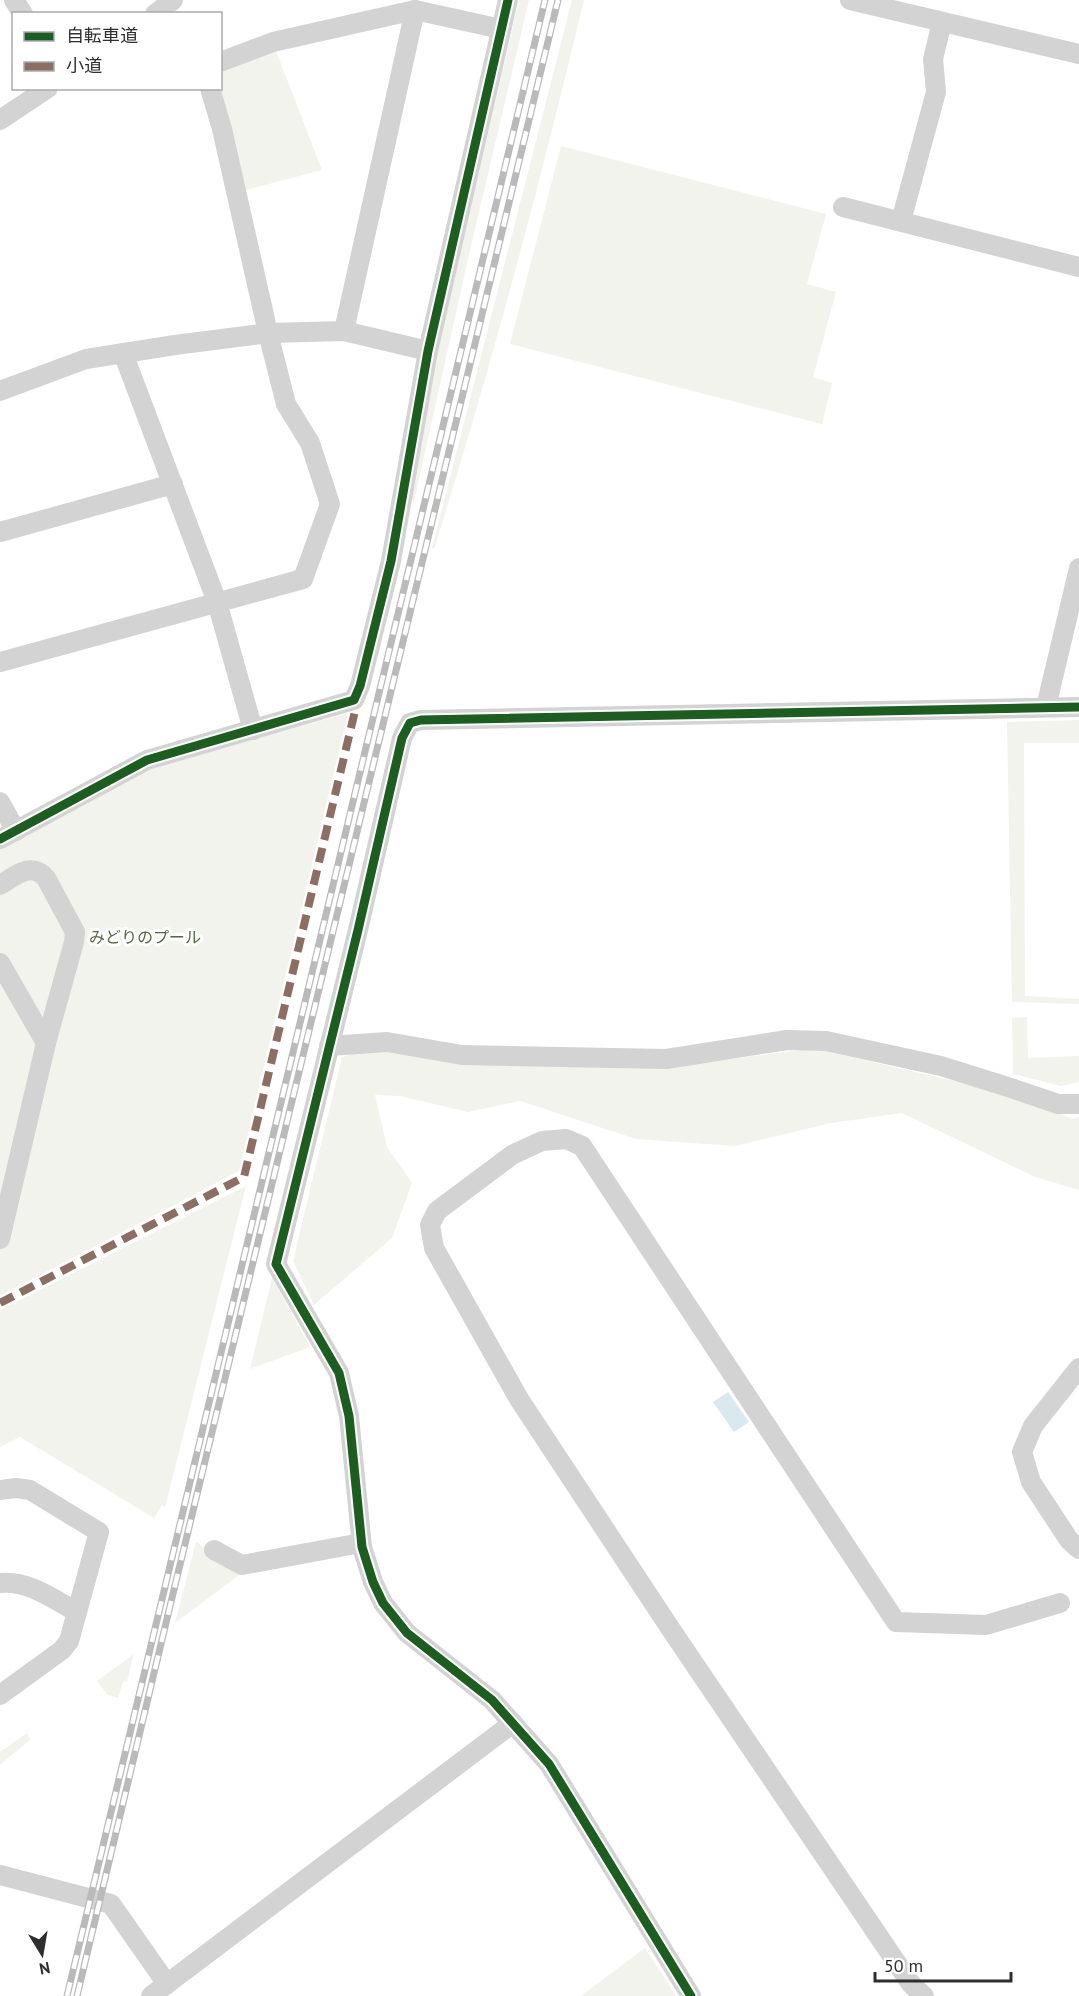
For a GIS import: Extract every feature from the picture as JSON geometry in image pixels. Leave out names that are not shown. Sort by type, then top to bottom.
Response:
[{"type":"street","points":[[158,12],[173,0]]},
{"type":"street","points":[[0,802],[8,835],[147,760],[354,700],[360,686],[391,561],[428,351],[508,0]]},
{"type":"street","points":[[850,0],[1079,54]]},
{"type":"street","points":[[222,61],[273,42],[415,10],[501,29]]},
{"type":"street","points":[[344,331],[415,10]]},
{"type":"street","points":[[901,221],[936,92],[933,59],[942,22]]},
{"type":"street","points":[[0,120],[45,90]]},
{"type":"street","points":[[0,662],[303,579],[330,504],[310,443],[286,404],[222,129],[211,90]]},
{"type":"street","points":[[843,207],[1079,267]]},
{"type":"street","points":[[0,391],[86,359],[268,333],[344,331],[428,351]]},
{"type":"street","points":[[123,352],[217,602],[254,730]]},
{"type":"street","points":[[0,532],[173,484]]},
{"type":"street","points":[[1046,707],[1079,568]]},
{"type":"street","points":[[691,1996],[549,1764],[492,1700],[407,1634],[383,1603],[372,1582],[361,1543],[349,1416],[339,1373],[276,1264],[402,738],[410,723],[433,720],[1079,707]]},
{"type":"street","points":[[0,885],[32,868],[40,872],[46,878],[75,932],[75,942],[46,1043],[0,1239]]},
{"type":"street","points":[[0,963],[46,1043]]},
{"type":"street","points":[[329,1046],[387,1042],[462,1055],[666,1059],[788,1040],[826,1041],[941,1066],[1058,1104],[1079,1104]]},
{"type":"street","points":[[924,1996],[904,1974],[670,1628],[519,1399],[434,1248],[430,1226],[436,1211],[512,1155],[542,1141],[566,1140],[582,1146],[896,1622],[986,1625],[1060,1603]]},
{"type":"street","points":[[1079,1368],[1033,1426],[1022,1452],[1031,1482],[1069,1540],[1079,1549]]},
{"type":"street","points":[[0,1490],[16,1488],[30,1490],[99,1532],[69,1641],[62,1650],[0,1695]]},
{"type":"street","points":[[214,1550],[242,1565],[361,1543]]},
{"type":"street","points":[[0,1583],[11,1582],[25,1585],[77,1612]]},
{"type":"street","points":[[151,1996],[513,1724]]},
{"type":"street","points":[[0,1875],[111,1904],[167,1984]]},
{"type":"green space","points":[[519,0],[529,0],[414,501],[410,500],[432,374]]},
{"type":"green space","points":[[572,0],[584,0],[550,138],[495,344],[434,549],[432,548]]},
{"type":"green space","points":[[276,51],[322,170],[246,190],[217,90],[222,90],[222,71]]},
{"type":"green space","points":[[561,146],[826,214],[807,284],[836,292],[813,377],[832,383],[822,424],[510,344]]},
{"type":"green space","name":"みどりのプール","points":[[348,713],[239,1171],[0,1296],[0,849],[156,766]]},
{"type":"green space","points":[[1079,720],[1079,743],[1024,743],[1025,996],[1079,999],[1079,1004],[1012,1002],[1007,722]]},
{"type":"green space","points":[[1027,1017],[1028,1058],[1079,1056],[1079,1082],[1061,1086],[1013,1074],[1012,1018]]},
{"type":"green space","points":[[801,1050],[825,1051],[959,1082],[1052,1110],[1073,1119],[1079,1117],[1079,1190],[1035,1177],[902,1113],[831,1123],[735,1146],[636,1139],[520,1101],[468,1112],[400,1096],[375,1095],[387,1147],[412,1183],[392,1238],[314,1305],[293,1261],[342,1057],[362,1051],[407,1052],[662,1068]]},
{"type":"green space","points":[[246,1186],[165,1507],[162,1505],[154,1518],[20,1437],[0,1447],[0,1310]]},
{"type":"green space","points":[[272,1277],[310,1347],[250,1369],[271,1282]]},
{"type":"green space","points":[[196,1542],[243,1572],[175,1623]]},
{"type":"green space","points":[[134,1654],[127,1681],[123,1682],[118,1698],[108,1695],[97,1681]]},
{"type":"green space","points":[[27,1733],[30,1740],[0,1765],[0,1752]]},
{"type":"green space","points":[[645,1948],[676,1996],[581,1996]]},
{"type":"shaded area","points":[[728,1392],[749,1422],[734,1432],[713,1402]]},
{"type":"railway","points":[[67,1996],[545,0]]},
{"type":"railway","points":[[77,1996],[558,0]]},
{"type":"marked path","points":[[0,1303],[244,1177],[355,711],[354,700]]},
{"type":"cycle path","points":[[0,839],[147,760],[354,700],[360,686],[391,561],[428,351],[508,0]]},
{"type":"cycle path","points":[[691,1996],[549,1764],[492,1700],[407,1633],[383,1603],[373,1582],[362,1547],[349,1416],[339,1373],[276,1264],[358,930],[402,738],[410,723],[421,720],[1079,707]]}]
